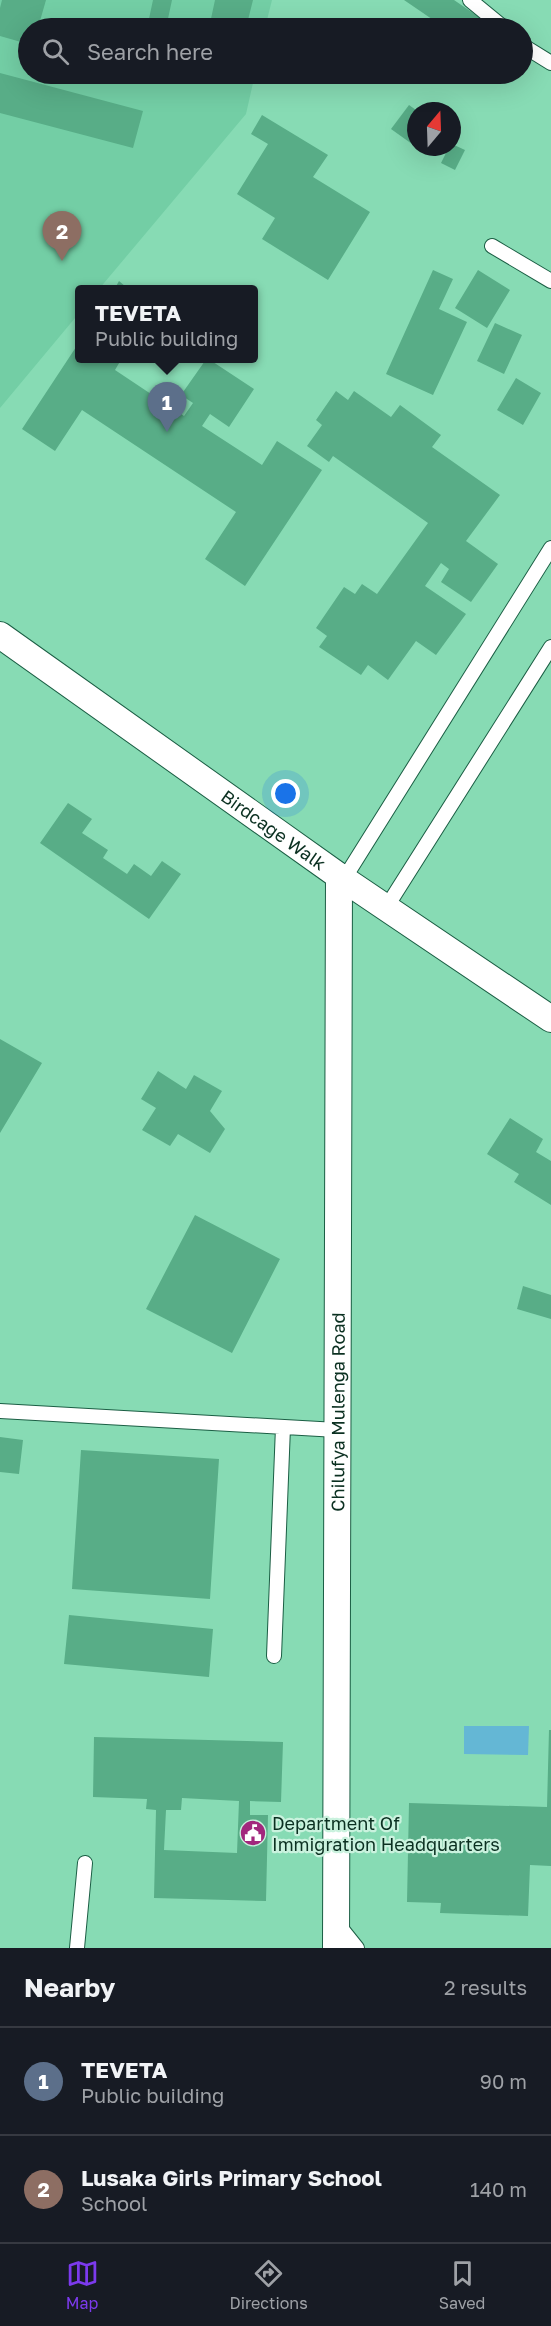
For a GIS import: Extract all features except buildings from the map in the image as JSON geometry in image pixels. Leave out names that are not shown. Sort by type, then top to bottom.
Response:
[{"type":"street","name":"Birdcage Walk","points":[[0,635],[341,878],[551,1019]]},
{"type":"street","name":"Chilufya Mulenga Road","points":[[336,1948],[341,878]]},
{"type":"lane","points":[[470,0],[492,18]]},
{"type":"lane","points":[[533,52],[551,63]]},
{"type":"lane","points":[[492,246],[551,281]]},
{"type":"lane","points":[[341,878],[551,548]]},
{"type":"lane","points":[[386,908],[551,648]]},
{"type":"lane","points":[[0,1411],[337,1430]]},
{"type":"lane","points":[[274,1656],[283,1427]]},
{"type":"lane","points":[[77,1948],[85,1863]]},
{"type":"lane","points":[[336,1921],[357,1948]]},
{"type":"shaded area","points":[[0,0],[272,0],[268,18],[18,18],[18,84],[253,84],[246,114],[102,285],[75,285],[75,318],[0,408]]},
{"type":"water","points":[[464,1726],[529,1726],[528,1755],[464,1754]]},
{"type":"place","name":"Lusaka Girls Primary School","points":[[62,261]]},
{"type":"place","name":"TEVETA","points":[[167,432]]},
{"type":"place","name":"Department Of Immigration Headquarters","points":[[253,1833]]}]
